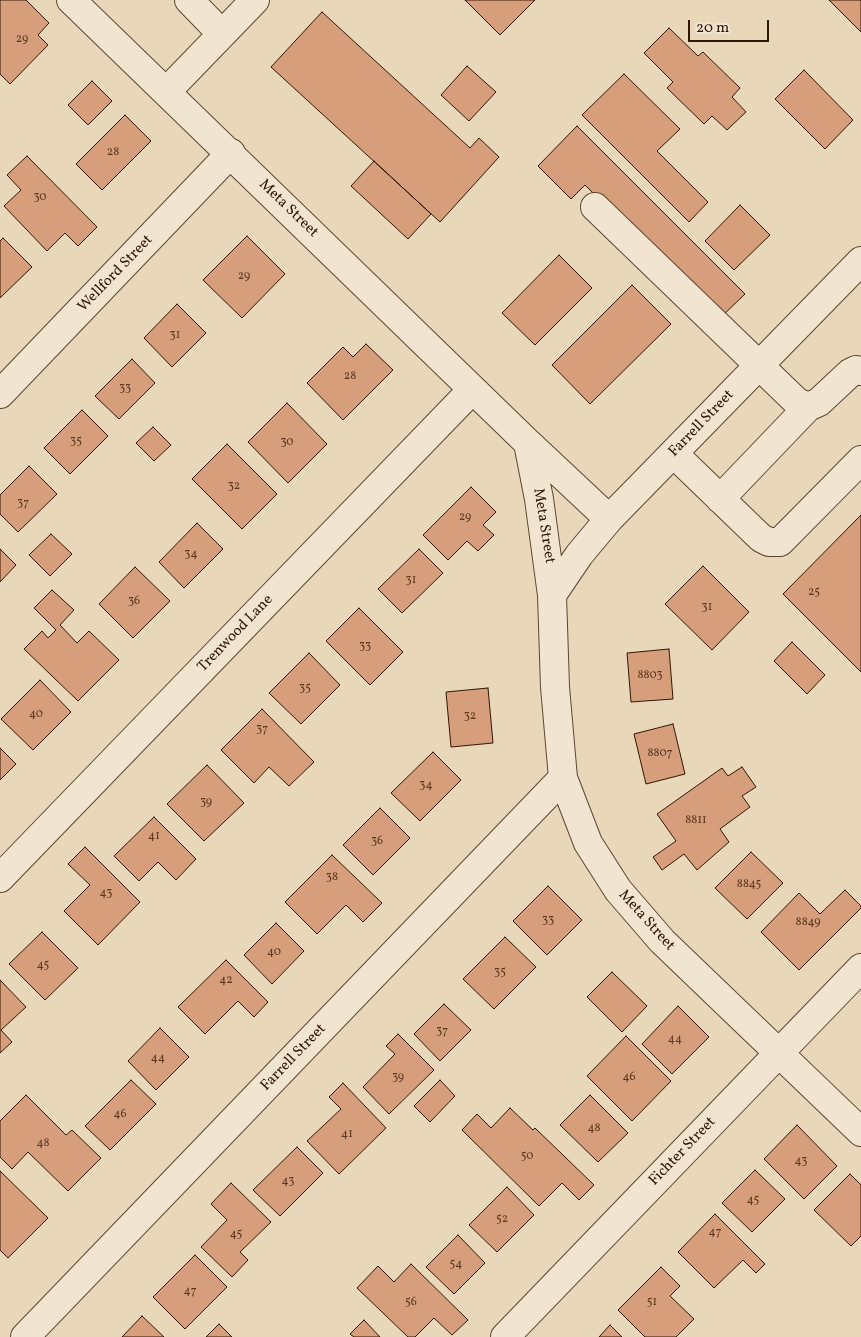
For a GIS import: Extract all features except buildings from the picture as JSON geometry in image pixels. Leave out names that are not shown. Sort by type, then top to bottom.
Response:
[{"type":"street","name":"Meta Street","points":[[71,0],[231,153],[528,443],[540,499],[552,595],[555,687],[563,778],[588,844],[618,890],[662,941],[861,1132]]},
{"type":"street","points":[[189,0],[222,34]]},
{"type":"street","points":[[167,91],[255,0]]},
{"type":"street","name":"Wellford Street","points":[[0,394],[231,153]]},
{"type":"street","points":[[595,207],[797,402],[808,407]]},
{"type":"street","name":"Farrell Street","points":[[552,595],[579,555],[609,519],[861,261]]},
{"type":"street","points":[[720,499],[808,407],[819,402],[850,373],[856,370],[861,371]]},
{"type":"street","name":"Trenwood Lane","points":[[0,878],[472,390]]},
{"type":"street","points":[[528,443],[609,519]]},
{"type":"street","points":[[674,454],[761,538],[769,542],[780,542],[861,460]]},
{"type":"street","name":"Farrell Street","points":[[25,1337],[563,778]]},
{"type":"street","name":"Fichter Street","points":[[505,1337],[861,968]]}]
